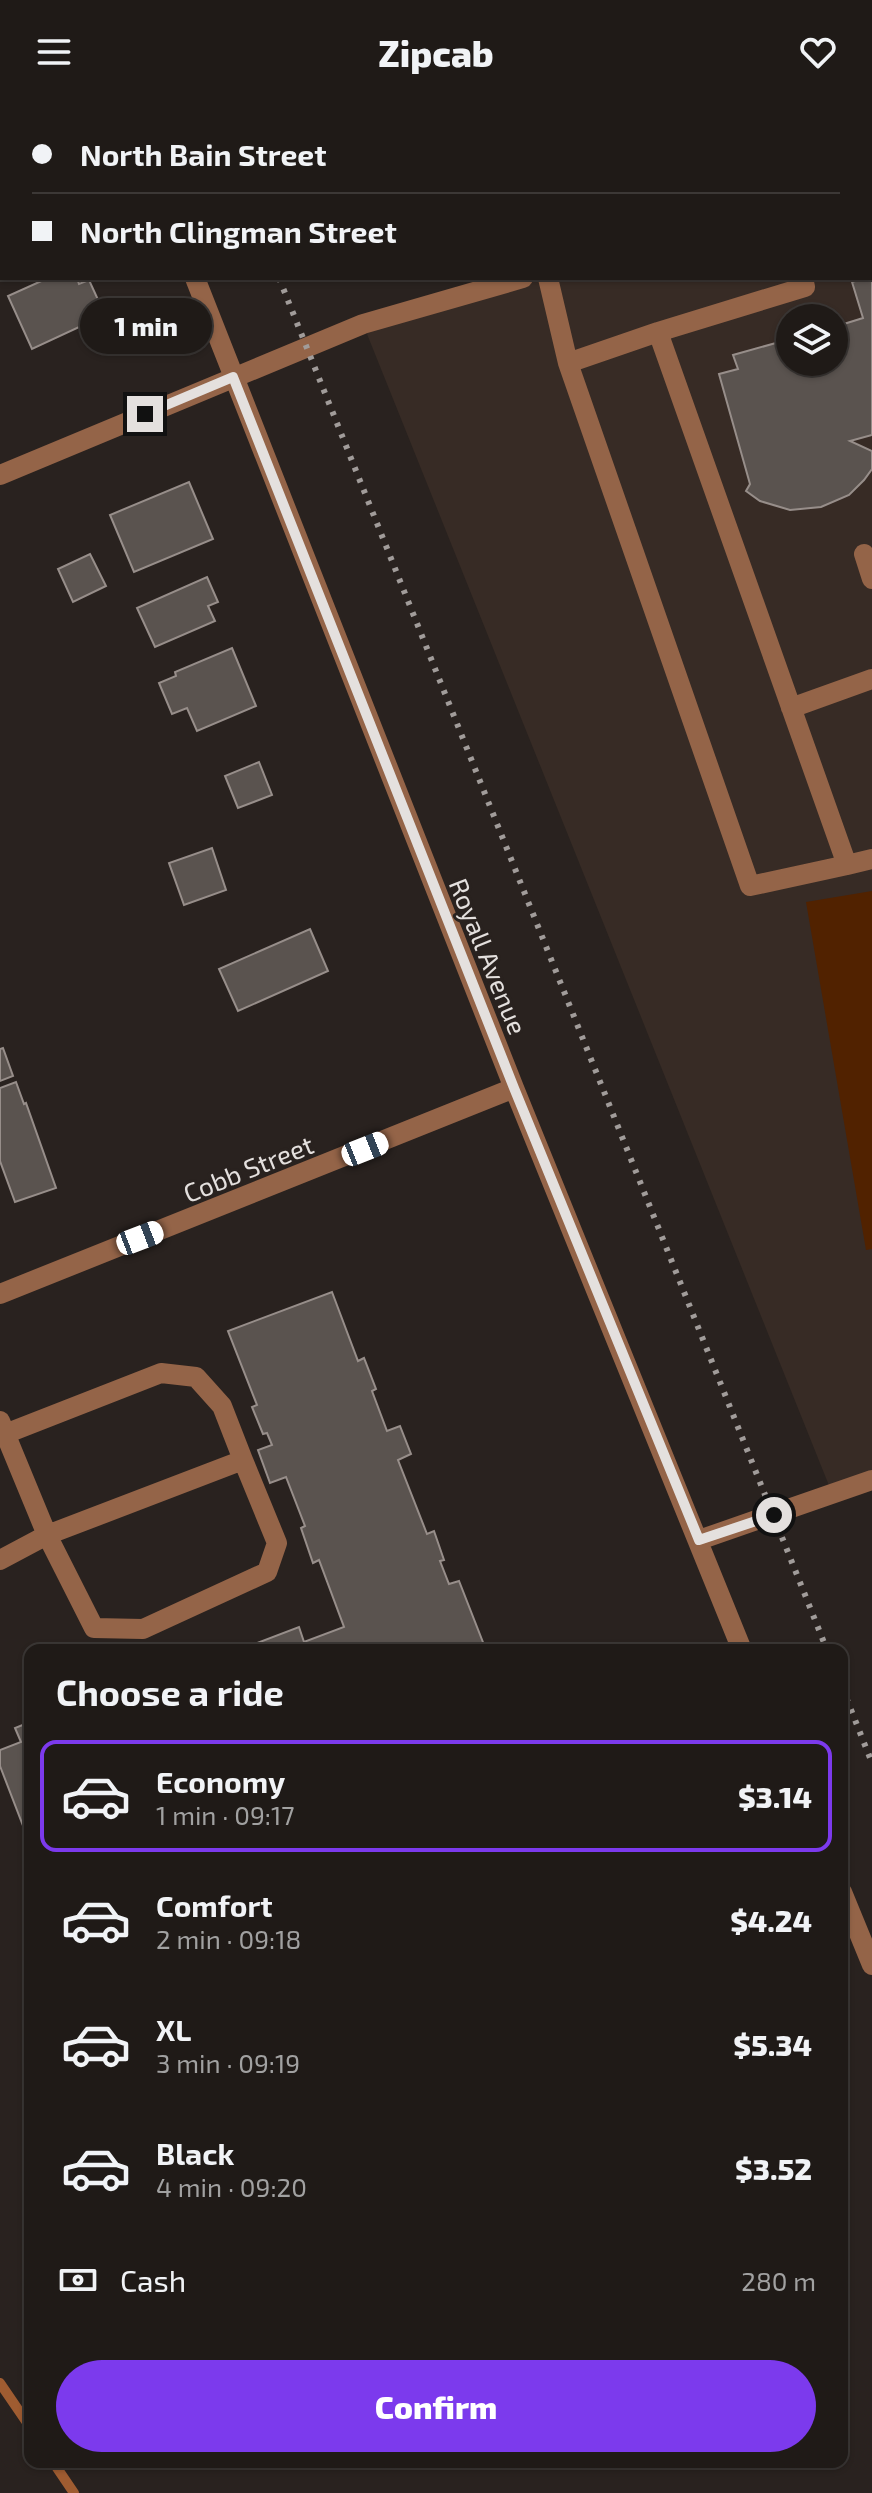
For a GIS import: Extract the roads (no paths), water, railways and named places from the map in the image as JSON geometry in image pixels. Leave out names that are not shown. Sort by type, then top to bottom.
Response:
[{"type":"street","name":"Royall Avenue","points":[[196,280],[514,1088],[740,1644]]},
{"type":"street","points":[[0,475],[363,324],[516,280]]},
{"type":"street","points":[[548,280],[568,363],[750,886],[872,859]]},
{"type":"street","points":[[568,363],[805,287],[803,280]]},
{"type":"street","points":[[658,332],[847,865]]},
{"type":"street","points":[[864,554],[872,579]]},
{"type":"street","points":[[791,708],[872,679]]},
{"type":"street","name":"Cobb Street","points":[[0,1294],[514,1088]]},
{"type":"street","points":[[161,1373],[173,1374],[196,1377],[222,1406],[243,1460],[277,1543],[267,1572],[143,1629],[94,1628],[47,1535],[2,1431],[161,1373]]},
{"type":"street","points":[[0,1560],[47,1535],[243,1460]]},
{"type":"street","points":[[699,1540],[872,1480]]},
{"type":"street","points":[[848,1913],[872,1965]]},
{"type":"waterway","points":[[0,2383],[24,2418]]},
{"type":"waterway","points":[[57,2468],[74,2493]]},
{"type":"railway","points":[[280,280],[825,1644]]},
{"type":"railway","points":[[848,1702],[872,1763]]}]
